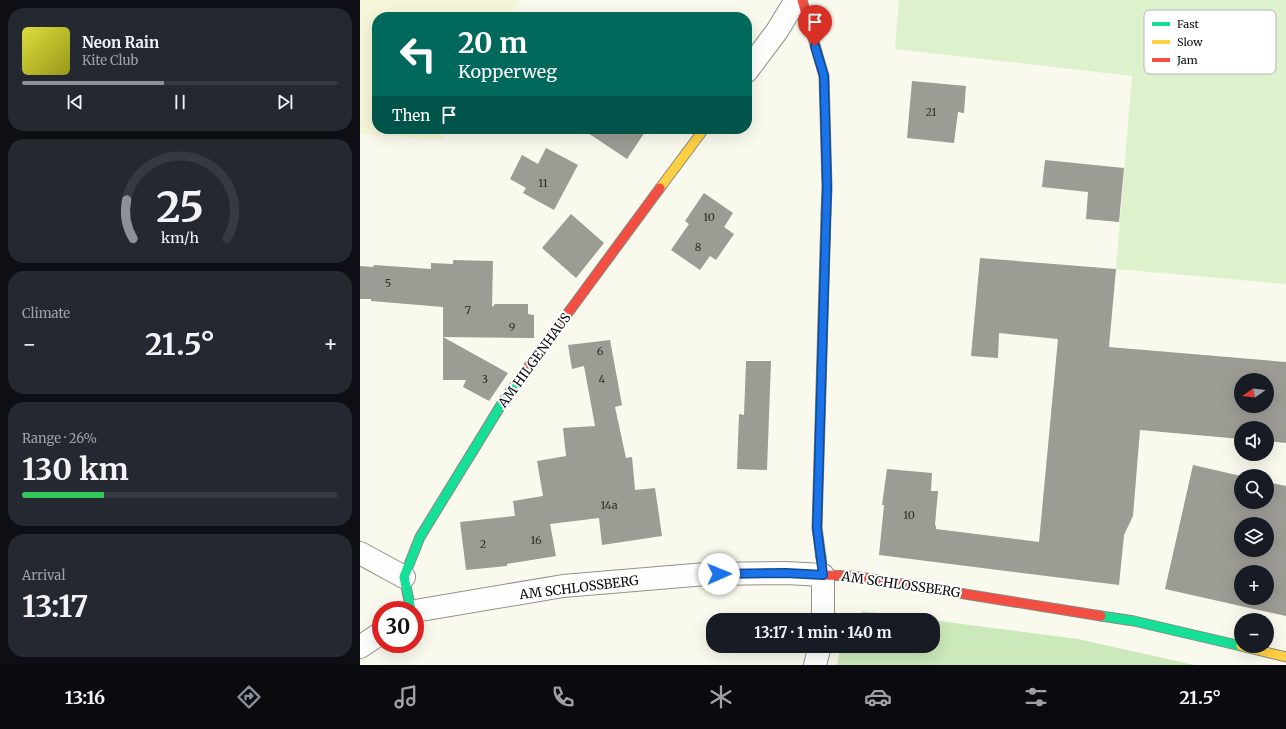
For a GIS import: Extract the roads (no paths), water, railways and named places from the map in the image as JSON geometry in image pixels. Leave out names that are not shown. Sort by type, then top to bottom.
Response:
[{"type":"street","points":[[752,64],[777,31],[796,0]]},
{"type":"street","points":[[802,0],[824,76],[827,187],[817,528],[823,575],[823,613]]},
{"type":"street","name":"AM HILGENHAUS","points":[[404,577],[420,537],[506,396],[700,134]]},
{"type":"street","points":[[360,553],[404,577],[409,601]]},
{"type":"street","name":"AM SCHLOSSBERG","points":[[424,609],[563,586],[706,574],[786,573],[852,576],[1134,621],[1234,644]]},
{"type":"street","points":[[360,647],[372,639]]},
{"type":"street","points":[[815,665],[818,653]]},
{"type":"street","name":"AM SCHLOSSBERG","points":[[1272,653],[1286,656]]}]
